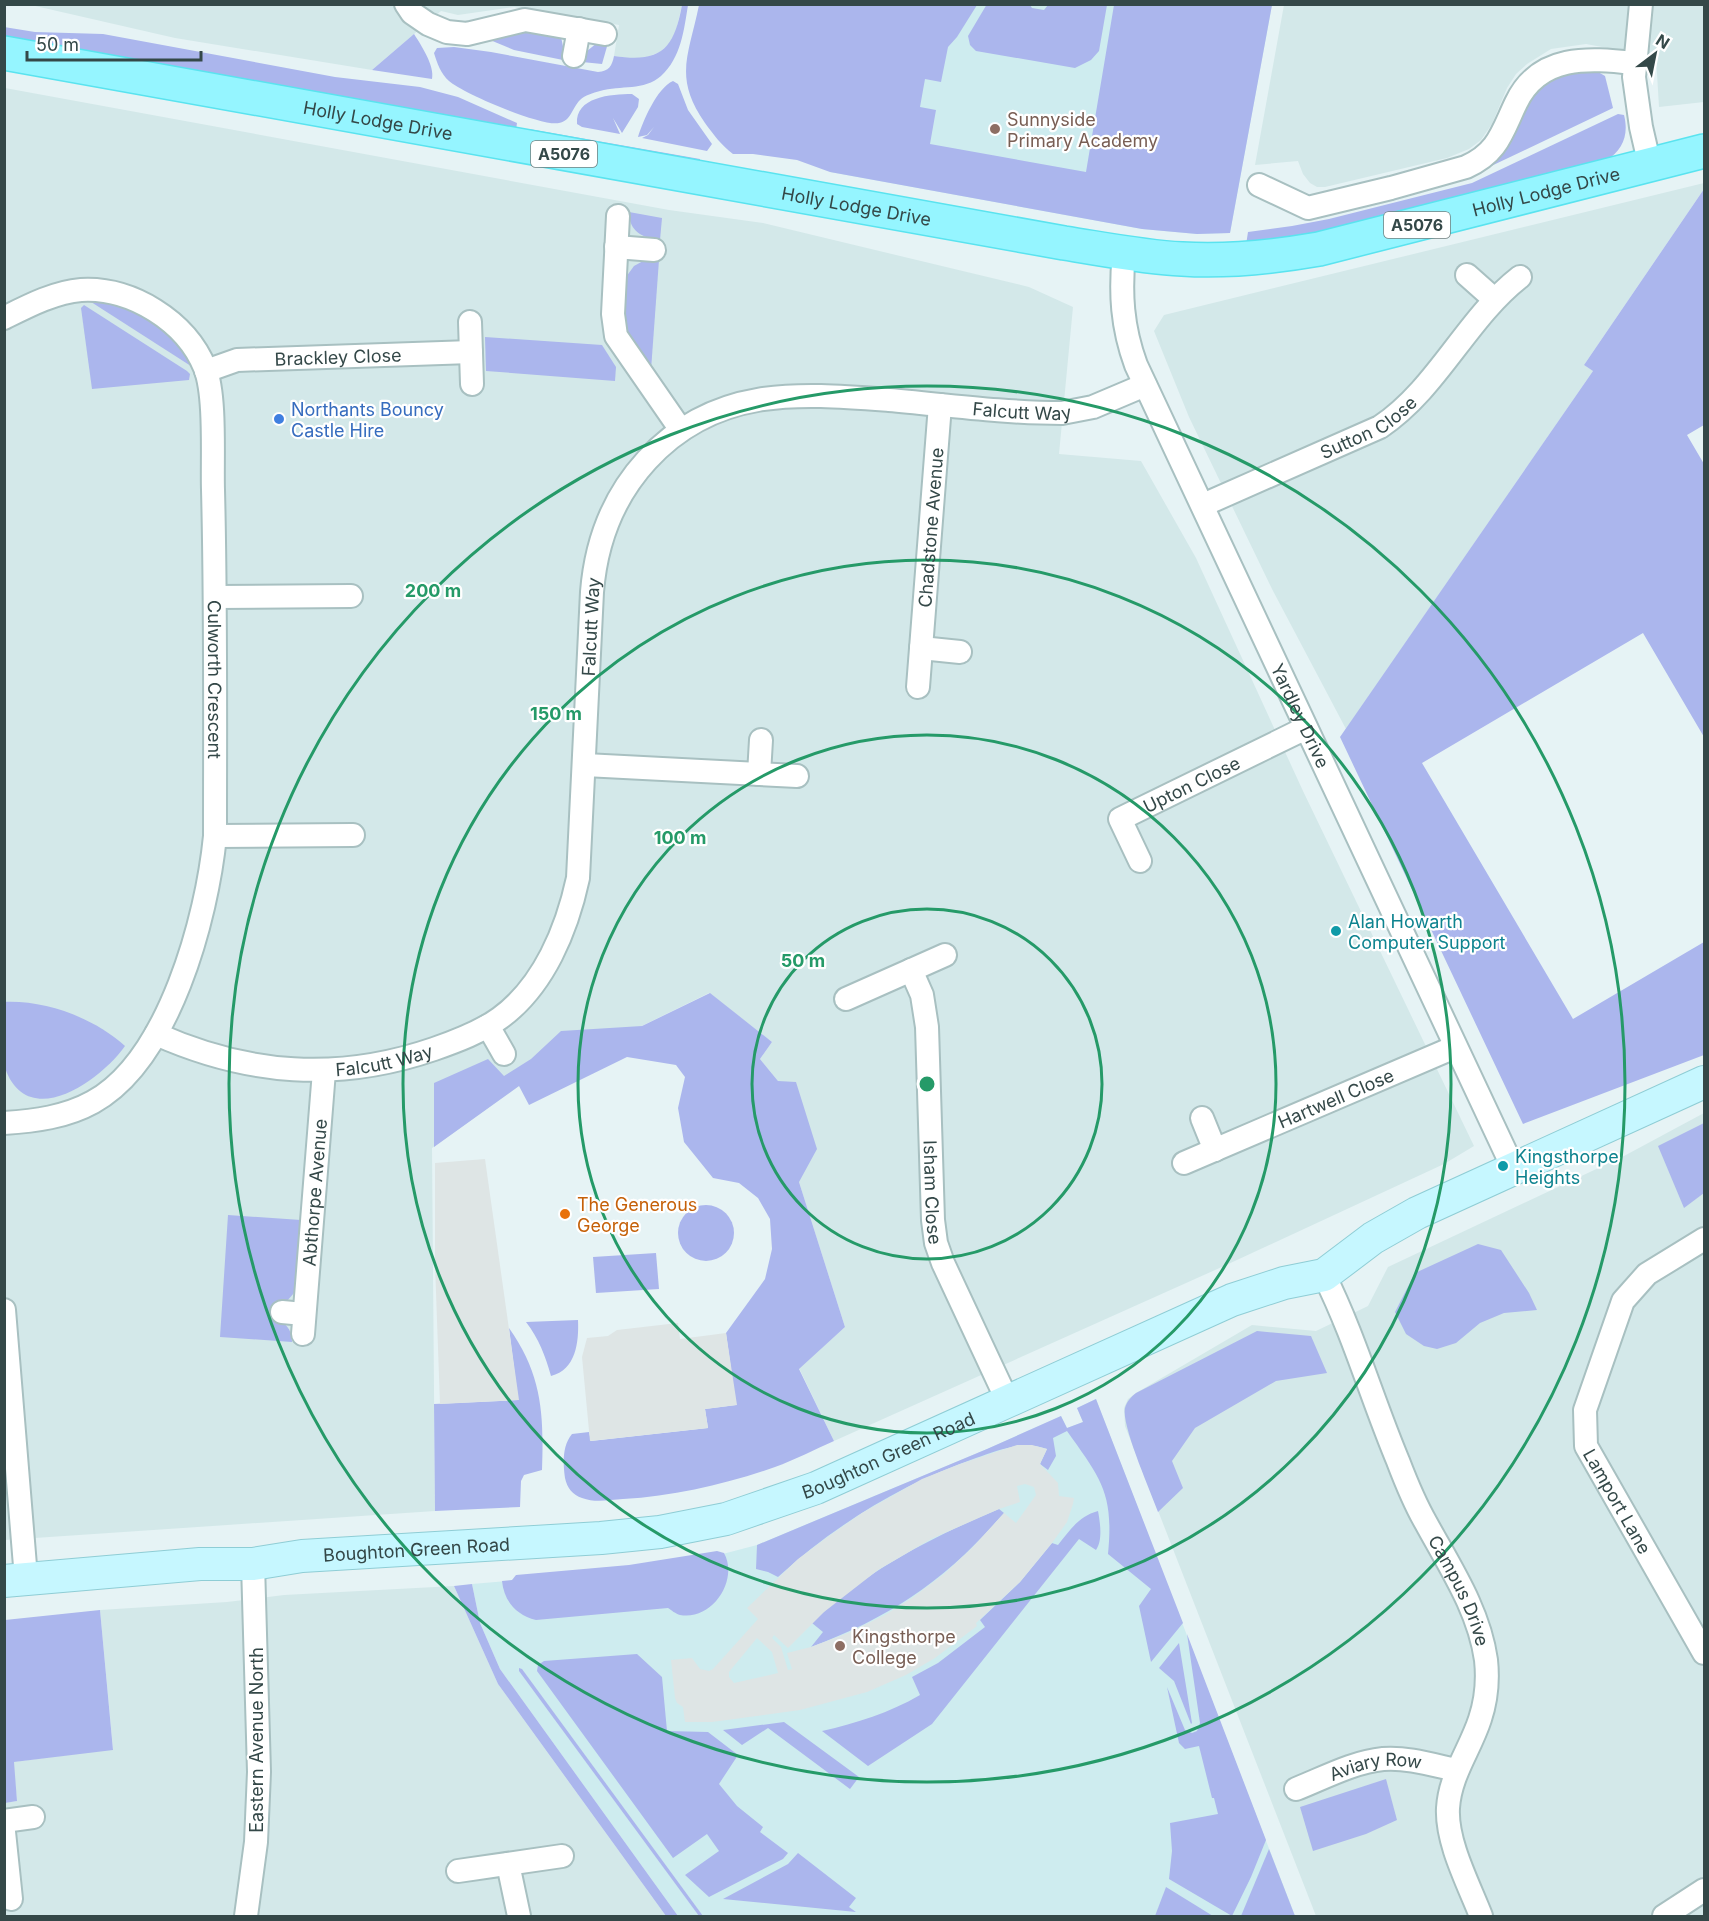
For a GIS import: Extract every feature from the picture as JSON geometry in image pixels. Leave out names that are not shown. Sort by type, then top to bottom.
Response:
[{"type":"main road","name":"Holly Lodge Drive","points":[[4,53],[1154,257],[1210,260],[1284,255],[1349,242],[1704,151]]},
{"type":"street","points":[[406,4],[412,13],[428,24],[447,32],[467,34],[525,20],[605,34]]},
{"type":"street","points":[[1641,4],[1634,63],[1637,106],[1650,166]]},
{"type":"street","points":[[574,56],[579,29]]},
{"type":"street","points":[[1259,185],[1308,208],[1466,167],[1478,162],[1490,152],[1503,135],[1525,88],[1538,75],[1563,63],[1581,59],[1634,63]]},
{"type":"street","points":[[618,216],[613,314],[616,336],[681,430]]},
{"type":"street","points":[[616,247],[654,250]]},
{"type":"street","name":"Yardley Drive","points":[[1124,253],[1121,286],[1123,316],[1130,348],[1145,385],[1514,1170]]},
{"type":"street","points":[[1467,275],[1494,299]]},
{"type":"street","name":"Sutton Close","points":[[1203,505],[1380,427],[1392,419],[1424,386],[1494,299],[1520,277]]},
{"type":"street","name":"Culworth Crescent","points":[[4,318],[64,293],[80,290],[119,294],[161,315],[180,332],[199,357],[206,371],[211,406],[215,597],[215,836],[212,870],[201,919],[182,975],[150,1045],[119,1084],[93,1102],[66,1114],[4,1123]]},
{"type":"street","points":[[470,322],[472,384]]},
{"type":"street","name":"Brackley Close","points":[[206,371],[237,360],[471,352]]},
{"type":"street","name":"Falcutt Way","points":[[156,1034],[184,1046],[237,1062],[287,1070],[324,1071],[387,1064],[444,1046],[488,1026],[511,1009],[535,981],[560,938],[568,918],[578,878],[592,592],[602,537],[613,510],[628,483],[651,456],[681,430],[723,408],[766,397],[786,395],[1062,413],[1093,407],[1145,385]]},
{"type":"street","name":"Chadstone Avenue","points":[[918,687],[940,405]]},
{"type":"street","points":[[215,597],[351,596]]},
{"type":"street","points":[[921,648],[960,652]]},
{"type":"street","name":"Upton Close","points":[[1140,861],[1120,819],[1306,728]]},
{"type":"street","points":[[759,774],[761,740]]},
{"type":"street","points":[[585,765],[797,776]]},
{"type":"street","points":[[215,836],[353,835]]},
{"type":"street","points":[[846,999],[945,955]]},
{"type":"street","name":"Isham Close","points":[[911,970],[922,995],[927,1027],[932,1194],[936,1242],[943,1263],[1008,1402]]},
{"type":"street","points":[[488,1026],[504,1054]]},
{"type":"street","name":"Hartwell Close","points":[[1184,1163],[1455,1047]]},
{"type":"street","name":"Abthorpe Avenue","points":[[297,1320],[324,1071]]},
{"type":"street","name":"Boughton Green Road","points":[[15,1580],[200,1564],[253,1564],[302,1557],[601,1538],[696,1526],[759,1509],[816,1488],[1232,1300],[1284,1283],[1324,1275],[1356,1249],[1417,1213],[1704,1082]]},
{"type":"street","points":[[1202,1118],[1215,1150]]},
{"type":"street","name":"Lamport Lane","points":[[1704,1239],[1647,1274],[1623,1300],[1585,1410],[1586,1446],[1704,1653]]},
{"type":"street","name":"Campus Drive","points":[[1324,1275],[1343,1313],[1398,1462],[1425,1521],[1468,1601],[1480,1636],[1486,1662],[1486,1692],[1480,1719],[1456,1770],[1448,1811],[1451,1834],[1481,1917]]},
{"type":"street","points":[[4,1310],[15,1580]]},
{"type":"street","name":"Eastern Avenue North","points":[[246,1917],[256,1842],[259,1772],[253,1564]]},
{"type":"street","name":"Aviary Row","points":[[1296,1789],[1359,1764],[1384,1759],[1419,1761],[1456,1770]]},
{"type":"street","points":[[4,1821],[33,1816]]},
{"type":"street","points":[[4,1832],[11,1899]]},
{"type":"street","points":[[458,1871],[562,1856]]},
{"type":"street","points":[[508,1864],[519,1917]]},
{"type":"street","points":[[1664,1917],[1704,1890]]},
{"type":"shaded area","points":[[987,4],[1030,5],[1032,8],[1044,10],[1048,5],[1107,5],[1099,51],[1091,60],[1075,68],[976,51],[970,45],[968,36]]},
{"type":"shaded area","points":[[31,5],[682,5],[672,41],[660,52],[647,57],[635,59],[614,56],[619,25],[514,7],[458,15],[441,11],[372,70],[175,38]]},
{"type":"shaded area","points":[[682,5],[688,5],[680,43],[673,61],[661,76],[647,84],[608,89],[587,95],[577,103],[566,120],[559,123],[550,123],[520,115],[485,101],[457,86],[444,75],[434,53],[437,48],[454,47],[598,72],[609,67],[614,56],[643,57],[654,55],[662,50],[674,33]]},
{"type":"shaded area","name":"Sunnyside Primary Academy","points":[[699,5],[977,5],[948,47],[941,82],[925,79],[920,107],[936,110],[930,144],[1086,172],[1114,5],[1272,5],[1230,233],[1197,234],[1142,229],[830,172],[797,160],[753,154],[733,154],[721,144],[705,123],[695,107],[686,79],[688,52]]},
{"type":"shaded area","name":"Sunnyside Primary Academy","points":[[714,5],[1272,5],[1230,233],[1197,234],[1142,229],[830,172]]},
{"type":"shaded area","points":[[1284,5],[1704,5],[1704,102],[1659,107],[1656,57],[1586,44],[1551,49],[1516,74],[1507,88],[1492,124],[1481,140],[1469,149],[1447,158],[1317,187],[1310,183],[1303,174],[1298,161],[1255,165]]},
{"type":"shaded area","points":[[4,27],[35,32],[103,34],[335,77],[420,87],[458,97],[517,123],[516,130],[5,39]]},
{"type":"shaded area","points":[[520,29],[561,37],[563,60],[514,50],[490,40]]},
{"type":"shaded area","points":[[414,34],[429,62],[432,79],[372,70]]},
{"type":"shaded area","points":[[597,43],[608,43],[602,64],[582,62],[587,51]]},
{"type":"shaded area","points":[[1593,69],[1605,76],[1613,108],[1487,168],[1506,149],[1536,89],[1558,75]]},
{"type":"shaded area","points":[[673,81],[678,84],[688,110],[712,144],[707,151],[642,138],[648,135],[654,127],[647,135],[638,137],[647,114],[661,90]]},
{"type":"shaded area","points":[[5,88],[669,210],[763,223],[1029,287],[1073,307],[1059,454],[1141,461],[1196,558],[1303,791],[1474,1146],[1444,1164],[1224,1266],[834,1441],[799,1368],[845,1327],[799,1182],[778,1081],[760,1059],[772,1042],[709,993],[519,1086],[432,1148],[435,1511],[5,1540]]},
{"type":"shaded area","points":[[632,94],[639,99],[638,107],[622,133],[613,118],[620,134],[577,124],[578,115],[588,103],[605,96]]},
{"type":"shaded area","points":[[1618,114],[1624,115],[1625,135],[1617,152],[1606,161],[1332,232],[1246,245],[1248,232],[1329,219],[1472,183]]},
{"type":"shaded area","points":[[529,129],[700,159],[700,162],[528,132]]},
{"type":"shaded area","points":[[1704,183],[1704,189],[1584,365],[1593,371],[1346,729],[1272,589],[1189,417],[1154,331],[1164,315]]},
{"type":"shaded area","points":[[1704,189],[1704,425],[1687,435],[1704,464],[1704,737],[1643,633],[1422,763],[1573,1019],[1704,942],[1704,1055],[1523,1124],[1340,737],[1593,371],[1584,365]]},
{"type":"shaded area","points":[[629,212],[662,218],[660,240],[638,233],[631,225]]},
{"type":"shaded area","points":[[645,260],[659,260],[651,370],[623,325],[626,277],[634,266]]},
{"type":"shaded area","points":[[88,300],[105,301],[136,311],[175,341],[194,368]]},
{"type":"shaded area","points":[[84,305],[187,371],[190,374],[189,380],[92,389],[81,308]]},
{"type":"shaded area","points":[[485,337],[602,345],[616,367],[615,381],[486,371]]},
{"type":"shaded area","points":[[710,993],[772,1042],[760,1059],[778,1081],[796,1082],[817,1149],[799,1182],[845,1327],[799,1369],[834,1441],[775,1467],[719,1484],[642,1497],[602,1501],[587,1500],[573,1493],[565,1478],[565,1450],[572,1434],[589,1432],[591,1441],[708,1428],[705,1409],[736,1405],[726,1333],[765,1279],[772,1249],[770,1219],[758,1198],[739,1183],[713,1178],[684,1142],[678,1108],[685,1077],[676,1065],[627,1057],[529,1105],[519,1086],[434,1147],[434,1083],[488,1059],[504,1076],[531,1059],[561,1031],[642,1026]]},
{"type":"shaded area","points":[[4,1002],[36,1004],[69,1013],[99,1027],[125,1046],[99,1073],[83,1085],[65,1094],[47,1099],[30,1097],[16,1087],[5,1068]]},
{"type":"shaded area","points":[[1704,1113],[1704,1916],[1316,1916],[1125,1426],[1124,1408],[1128,1399],[1252,1325],[1316,1331],[1368,1306],[1388,1267],[1624,1156]]},
{"type":"shaded area","points":[[1704,1123],[1704,1193],[1684,1208],[1658,1146]]},
{"type":"shaded area","points":[[485,1159],[519,1400],[440,1404],[435,1264],[435,1163]]},
{"type":"shaded area","points":[[706,1205],[717,1207],[726,1213],[732,1222],[734,1233],[732,1244],[726,1253],[717,1259],[706,1261],[695,1259],[686,1253],[680,1244],[678,1233],[680,1222],[686,1213],[695,1207]]},
{"type":"shaded area","points":[[228,1215],[301,1220],[294,1293],[287,1301],[273,1304],[273,1317],[287,1326],[292,1342],[220,1337]]},
{"type":"shaded area","points":[[1478,1244],[1501,1250],[1529,1293],[1537,1310],[1504,1313],[1480,1323],[1456,1343],[1437,1349],[1424,1346],[1406,1334],[1395,1312],[1415,1273]]},
{"type":"shaded area","points":[[656,1253],[659,1289],[596,1293],[593,1257]]},
{"type":"shaded area","points":[[578,1320],[578,1337],[571,1361],[566,1368],[551,1376],[535,1335],[526,1322]]},
{"type":"shaded area","points":[[678,1323],[680,1339],[726,1333],[737,1405],[705,1409],[708,1428],[590,1441],[582,1357],[587,1338],[608,1336],[617,1330]]},
{"type":"shaded area","points":[[509,1328],[528,1362],[539,1395],[542,1470],[524,1475],[521,1481],[520,1507],[435,1511],[434,1404],[518,1400]]},
{"type":"shaded area","points":[[1257,1331],[1311,1336],[1327,1373],[1276,1381],[1195,1428],[1172,1461],[1183,1488],[1158,1512],[1127,1429],[1125,1408],[1127,1403],[1136,1393]]},
{"type":"shaded area","name":"Kingsthorpe College","points":[[1096,1399],[1295,1916],[678,1916],[500,1669],[480,1623],[472,1584],[630,1570],[696,1561],[757,1545],[1061,1416],[1067,1428],[1083,1422],[1077,1408]]},
{"type":"shaded area","points":[[1096,1399],[1183,1623],[1151,1662],[1139,1606],[1151,1589],[1108,1554],[1107,1501],[1089,1462],[1067,1431],[1053,1438],[1056,1456],[1048,1470],[1040,1464],[1047,1449],[1038,1446],[1011,1447],[994,1452],[922,1480],[871,1507],[823,1540],[778,1577],[756,1569],[757,1545],[1061,1416],[1067,1428],[1083,1422],[1077,1408]]},
{"type":"shaded area","points":[[1017,1445],[1032,1445],[1047,1449],[1040,1464],[1058,1483],[1059,1496],[1074,1498],[1067,1522],[1052,1543],[1020,1582],[976,1623],[977,1626],[935,1658],[906,1675],[867,1692],[800,1710],[712,1722],[685,1722],[683,1707],[677,1703],[675,1698],[671,1660],[692,1658],[700,1669],[709,1671],[713,1669],[758,1619],[747,1608],[798,1559],[862,1513],[922,1479]],"holes":[[[1025,1484],[1034,1487],[1036,1495],[1016,1523],[1004,1513],[944,1574],[912,1598],[885,1615],[848,1633],[787,1653],[792,1669],[788,1670],[781,1647],[772,1638],[774,1635],[788,1648],[824,1612],[878,1570],[931,1539],[1020,1502],[1017,1486]],[[757,1638],[772,1652],[778,1673],[734,1683],[729,1677],[729,1672]]]},
{"type":"shaded area","points":[[999,1509],[1004,1513],[982,1537],[961,1558],[917,1594],[868,1622],[811,1647],[823,1632],[812,1623],[854,1587],[923,1544]]},
{"type":"shaded area","points":[[1098,1511],[1100,1536],[1096,1550],[1079,1539],[932,1724],[868,1766],[822,1731],[872,1717],[920,1695],[912,1677],[938,1663],[985,1627],[980,1620],[1020,1582],[1052,1543],[1058,1545],[1080,1520]]},
{"type":"shaded area","points":[[717,1551],[724,1553],[728,1564],[725,1586],[712,1605],[692,1615],[680,1615],[668,1608],[536,1620],[517,1611],[508,1601],[503,1588],[502,1581],[512,1580],[516,1575],[629,1565]]},
{"type":"shaded area","points":[[472,1584],[480,1623],[500,1669],[678,1916],[666,1916],[498,1684],[454,1586]]},
{"type":"shaded area","points":[[454,1586],[498,1684],[666,1916],[5,1916],[4,1803],[17,1801],[13,1762],[113,1749],[100,1610],[227,1602],[284,1595]]},
{"type":"shaded area","points":[[100,1610],[113,1750],[14,1762],[17,1801],[5,1803],[5,1620]]},
{"type":"shaded area","points":[[1187,1634],[1266,1840],[1232,1916],[1169,1879],[1172,1851],[1170,1823],[1218,1814],[1199,1746],[1185,1749],[1179,1743],[1167,1687],[1185,1730],[1192,1733],[1197,1731],[1200,1723]]},
{"type":"shaded area","points":[[1179,1643],[1191,1724],[1174,1681],[1159,1668]]},
{"type":"shaded area","points":[[637,1654],[662,1677],[667,1731],[708,1732],[738,1755],[719,1784],[737,1806],[763,1827],[760,1832],[788,1853],[783,1859],[709,1897],[685,1875],[719,1851],[707,1834],[673,1858],[537,1671],[538,1665],[544,1661]]},
{"type":"shaded area","points":[[519,1668],[522,1669],[703,1916],[699,1916]]},
{"type":"shaded area","points":[[784,1722],[859,1777],[850,1789],[768,1728],[742,1745],[723,1730]]},
{"type":"shaded area","points":[[1386,1779],[1397,1820],[1366,1834],[1313,1851],[1300,1807]]},
{"type":"shaded area","points":[[1269,1849],[1295,1916],[1241,1916]]},
{"type":"shaded area","points":[[798,1853],[856,1898],[849,1907],[856,1912],[723,1899],[788,1864]]},
{"type":"shaded area","points":[[1166,1887],[1213,1916],[1155,1916]]},
{"type":"place","name":"Sunnyside Primary Academy","points":[[995,129]]},
{"type":"place","name":"Northants Bouncy Castle Hire","points":[[279,419]]},
{"type":"place","name":"Alan Howarth Computer Support","points":[[1336,931]]},
{"type":"place","name":"Kingsthorpe Heights","points":[[1503,1166]]},
{"type":"place","name":"The Generous George","points":[[565,1214]]},
{"type":"place","name":"Kingsthorpe College","points":[[840,1646]]}]
